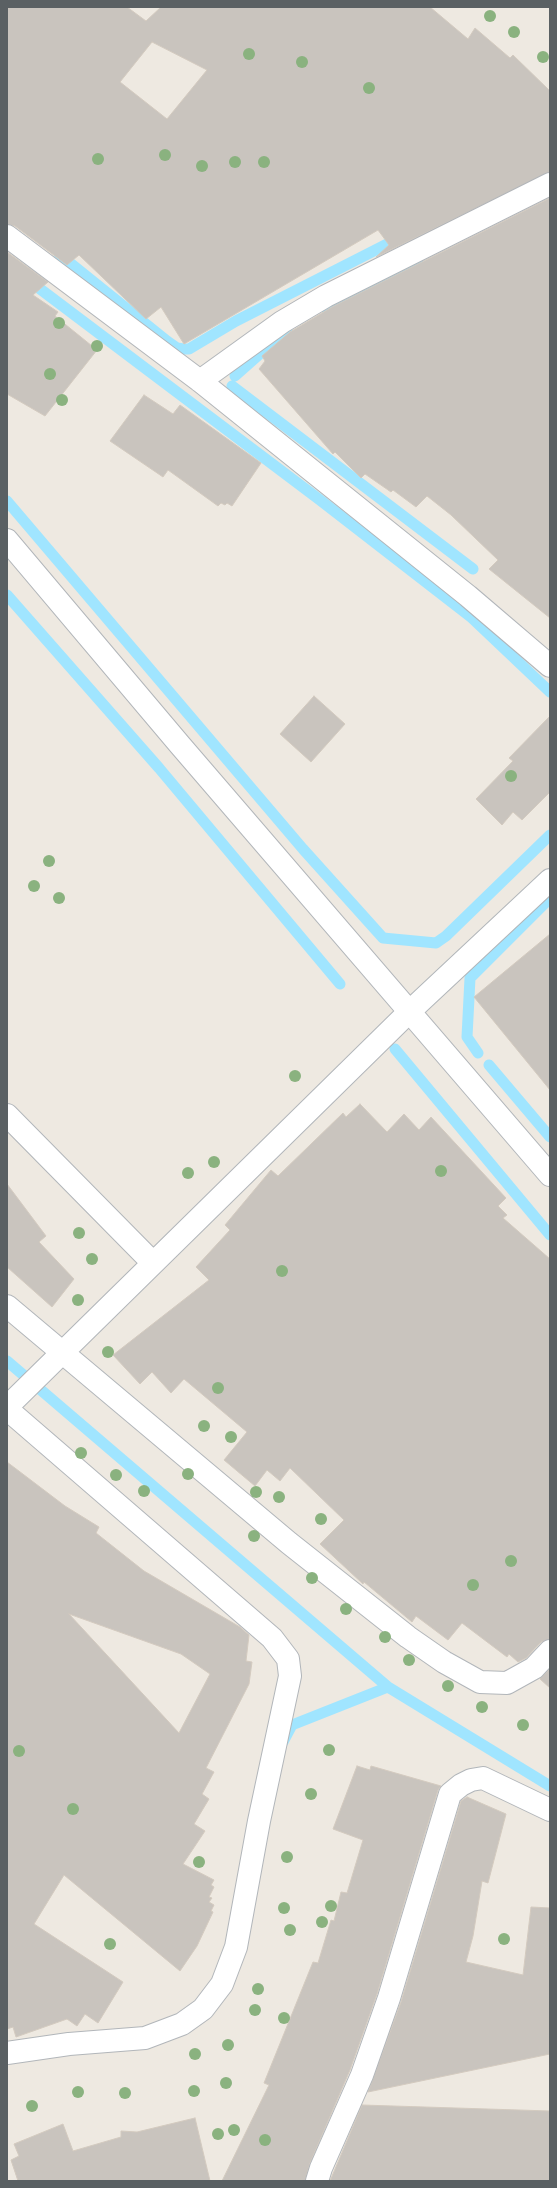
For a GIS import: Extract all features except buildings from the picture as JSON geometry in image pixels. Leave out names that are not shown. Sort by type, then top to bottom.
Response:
[{"type":"street","points":[[200,381],[282,322],[326,296],[550,184]]},
{"type":"street","points":[[7,236],[200,381],[468,596],[550,666]]},
{"type":"street","points":[[7,540],[409,1012],[550,1175]]},
{"type":"street","points":[[7,2053],[69,2044],[145,2038],[182,2024],[203,2009],[222,1984],[236,1947],[259,1821],[290,1676],[288,1659],[272,1638],[7,1408],[409,1012],[550,880]]},
{"type":"street","points":[[7,1115],[153,1263]]},
{"type":"street","points":[[7,1306],[289,1543],[408,1637],[444,1662],[480,1682],[507,1683],[534,1668],[550,1651]]},
{"type":"street","points":[[317,2181],[321,2168],[362,2075],[393,1984],[450,1794],[461,1785],[471,1780],[484,1778],[550,1810]]},
{"type":"waterway","points":[[59,254],[167,341],[177,348],[189,349],[236,321],[401,237]]},
{"type":"waterway","points":[[326,308],[418,262]]},
{"type":"waterway","points":[[7,264],[320,500],[472,618],[550,692]]},
{"type":"waterway","points":[[235,376],[287,330]]},
{"type":"waterway","points":[[232,386],[473,569]]},
{"type":"waterway","points":[[7,501],[303,849],[383,938],[436,943],[446,936],[550,835]]},
{"type":"waterway","points":[[7,595],[159,768],[340,984]]},
{"type":"waterway","points":[[478,1053],[467,1037],[470,978],[550,898]]},
{"type":"waterway","points":[[395,1049],[550,1235]]},
{"type":"waterway","points":[[489,1065],[550,1137]]},
{"type":"waterway","points":[[7,1361],[388,1687],[550,1786]]},
{"type":"waterway","points":[[283,1742],[292,1725],[388,1687]]}]
